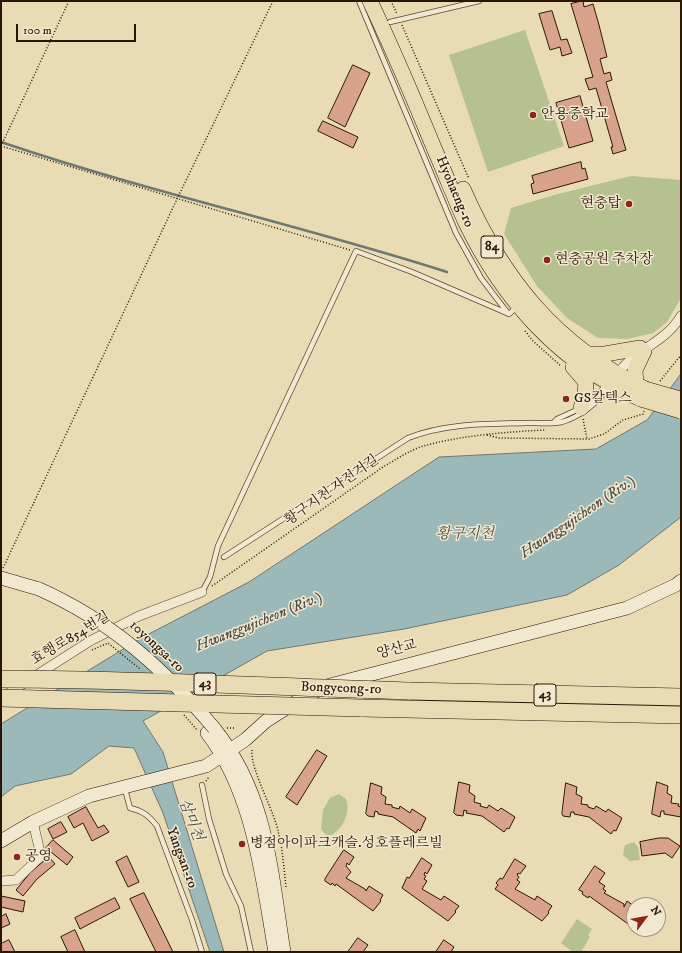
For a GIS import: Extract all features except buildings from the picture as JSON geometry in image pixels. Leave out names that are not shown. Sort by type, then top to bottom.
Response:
[{"type":"highway","name":"Bongyeong-ro","points":[[1,679],[98,679],[242,686],[681,697]]},
{"type":"highway","name":"Bongyeong-ro","points":[[1,698],[681,715]]},
{"type":"highway","points":[[624,714],[681,724]]},
{"type":"main road","name":"Hyohaeng-ro","points":[[370,1],[461,186],[493,248],[514,282],[530,303],[546,320],[612,378]]},
{"type":"main road","name":"Hyohaeng-ro","points":[[382,1],[395,21],[422,107]]},
{"type":"main road","name":"Hyohaeng-ro","points":[[461,186],[476,243],[514,310],[567,356],[681,411]]},
{"type":"main road","points":[[550,340],[559,341],[578,356],[582,355],[584,352],[605,354],[645,348]]},
{"type":"main road","points":[[645,348],[635,370],[645,393]]},
{"type":"main road","points":[[567,356],[569,362],[586,382],[581,415]]},
{"type":"main road","name":"84","points":[[645,393],[681,400]]},
{"type":"street","points":[[612,378],[625,363],[666,335],[681,316]]},
{"type":"street","name":"10yongsa-ro","points":[[1,574],[36,592],[70,604],[120,634],[156,667],[216,730],[244,790],[263,825],[284,952]]},
{"type":"street","name":"양산교","points":[[1,841],[33,822],[89,796],[206,766],[226,753],[266,721],[307,695],[330,685],[627,608],[676,585],[681,580]]},
{"type":"street","name":"10yongsa-ro","points":[[1,586],[36,592]]},
{"type":"street","name":"효행로854번길","points":[[1,698],[90,641],[139,616],[202,592]]},
{"type":"street","name":"10yongsa-ro","points":[[244,790],[248,819],[257,852],[274,952]]},
{"type":"street","points":[[1,881],[16,880],[41,856],[33,822]]},
{"type":"lane","points":[[359,1],[465,252],[493,294],[514,310]]},
{"type":"lane","points":[[395,21],[479,1]]},
{"type":"lane","points":[[202,592],[210,577],[218,546],[356,251],[514,310]]},
{"type":"lane","points":[[224,557],[408,438],[420,433],[473,425],[555,422],[556,419],[581,415],[612,378]]},
{"type":"lane","points":[[202,785],[209,819],[226,874],[241,906],[250,952]]},
{"type":"lane","name":"Yangsan-ro","points":[[130,786],[130,808],[147,814],[157,826],[192,920],[202,952]]},
{"type":"path","points":[[69,1],[1,145],[356,251]]},
{"type":"path","points":[[1,574],[177,198],[273,1]]},
{"type":"path","points":[[391,1],[395,21],[461,186]]},
{"type":"path","name":"황구지천 자전거길","points":[[485,435],[499,438],[587,439],[604,434],[623,420],[643,414],[645,393],[681,355]]},
{"type":"path","points":[[581,415],[587,439]]},
{"type":"path","name":"황구지천 자전거길","points":[[202,592],[383,467],[410,451],[426,445],[485,435],[548,430]]},
{"type":"path","points":[[216,730],[236,728]]},
{"type":"green space","points":[[525,30],[564,146],[488,172],[449,55]]},
{"type":"green space","points":[[631,176],[681,180],[681,298],[667,322],[653,333],[627,339],[598,338],[567,318],[537,286],[504,234],[511,208],[554,195]]},
{"type":"green space","points":[[339,794],[346,799],[347,814],[343,824],[336,832],[332,835],[326,835],[321,829],[323,810],[330,798]]},
{"type":"green space","points":[[634,842],[638,847],[640,860],[630,861],[623,855],[625,845]]},
{"type":"green space","points":[[577,919],[592,929],[588,935],[590,937],[581,952],[573,952],[561,943]]},
{"type":"water","name":"황구지천","points":[[681,374],[681,517],[619,565],[567,595],[404,629],[267,651],[143,721],[163,752],[224,952],[210,952],[163,813],[134,748],[109,746],[71,774],[15,786],[1,797],[1,724],[143,637],[249,582],[439,457],[596,449],[647,420]]},
{"type":"waterway","points":[[1,142],[112,177],[336,239],[447,272]]},
{"type":"place","name":"안용중학교","points":[[533,115]]},
{"type":"place","name":"현충탑","points":[[629,204]]},
{"type":"place","name":"현충공원 주차장","points":[[547,260]]},
{"type":"place","name":"GS칼텍스","points":[[566,399]]},
{"type":"place","name":"병점아이파크캐슬.성호플레르빌","points":[[242,844]]},
{"type":"place","name":"공영","points":[[17,857]]},
{"type":"water label","name":"Hwanggujicheon (Riv.)","points":[[578,518]]},
{"type":"water label","name":"Hwanggujicheon (Riv.)","points":[[259,623]]},
{"type":"water label","name":"삼미천","points":[[190,820]]}]
